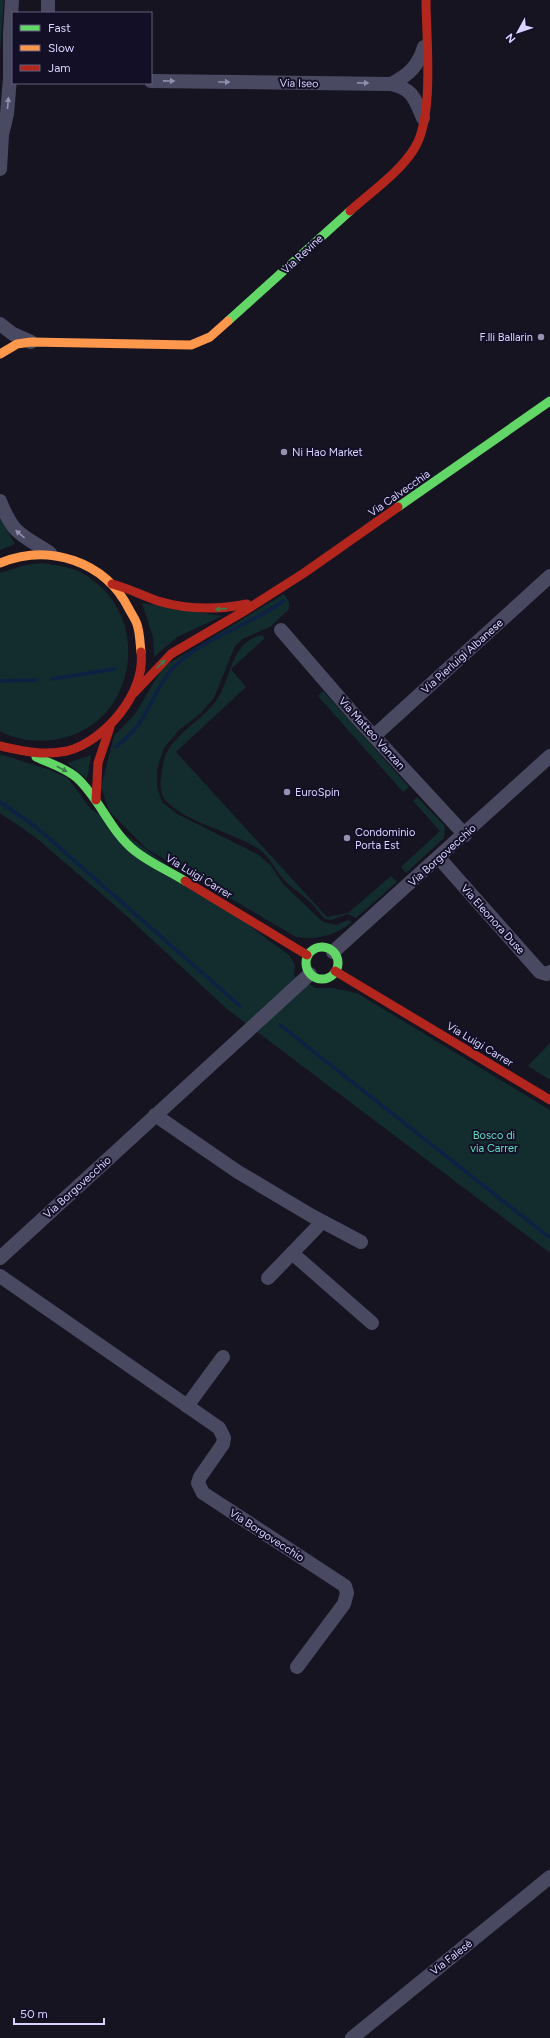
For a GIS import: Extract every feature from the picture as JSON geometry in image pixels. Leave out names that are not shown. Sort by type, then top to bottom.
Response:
[{"type":"street","points":[[0,169],[2,135],[7,114],[6,76],[11,39],[12,0]]},
{"type":"street","points":[[48,0],[48,12]]},
{"type":"street","name":"Via Revine","points":[[0,354],[18,344],[31,342],[170,346],[190,345],[210,337],[402,164],[417,144],[421,133],[426,100],[426,0]]},
{"type":"street","name":"Via Iseo","points":[[152,81],[391,84],[406,77],[413,70],[421,57],[425,43]]},
{"type":"street","points":[[391,84],[404,87],[414,96],[423,118]]},
{"type":"street","points":[[0,120],[2,135]]},
{"type":"street","name":"Via Revine","points":[[0,324],[12,334],[31,342]]},
{"type":"street","name":"Via Calvecchia","points":[[134,692],[171,654],[199,636],[246,610],[333,554],[550,401]]},
{"type":"street","points":[[0,501],[6,516],[21,536],[52,555]]},
{"type":"street","points":[[0,563],[27,555],[52,555],[85,564],[112,584],[130,609],[139,635],[141,660],[134,692],[122,714],[110,727],[92,740],[72,750],[54,754],[27,753],[0,746]]},
{"type":"street","name":"Via Pierluigi Albanese","points":[[374,736],[550,576]]},
{"type":"street","name":"Via Calvecchia","points":[[112,584],[132,589],[157,600],[186,607],[227,608],[259,601]]},
{"type":"street","name":"Via Matteo Vanzan","points":[[281,630],[374,736],[465,835]]},
{"type":"street","name":"Via Luigi Carrer","points":[[96,800],[95,775],[97,760],[110,727]]},
{"type":"street","name":"Via Luigi Carrer","points":[[27,753],[60,767],[76,777],[96,800],[108,822],[135,850],[307,955]]},
{"type":"street","name":"Via Borgovecchio","points":[[333,952],[465,835],[550,756]]},
{"type":"street","name":"Via Eleonora Duse","points":[[439,858],[540,972],[547,974],[550,972]]},
{"type":"street","points":[[321,947],[328,948],[333,952],[338,963],[335,971],[324,978],[317,978],[310,974],[306,964],[307,955],[314,949],[321,947]]},
{"type":"street","name":"Via Luigi Carrer","points":[[335,971],[550,1100]]},
{"type":"street","name":"Via Borgovecchio","points":[[0,1258],[310,974]]},
{"type":"street","points":[[155,1115],[238,1172],[322,1222],[361,1242]]},
{"type":"street","points":[[268,1278],[322,1222]]},
{"type":"street","points":[[292,1253],[372,1323]]},
{"type":"street","name":"Via Borgovecchio","points":[[0,1276],[219,1428],[224,1438],[223,1444],[200,1477],[198,1483],[203,1493],[345,1586],[347,1593],[344,1604],[297,1667]]},
{"type":"street","points":[[187,1406],[223,1357]]},
{"type":"street","name":"Via Falesè","points":[[352,2038],[550,1877]]},
{"type":"green space","points":[[0,0],[4,0],[0,52]]},
{"type":"green space","points":[[0,518],[15,544],[0,550]]},
{"type":"green space","points":[[42,563],[78,571],[103,589],[119,612],[127,638],[127,665],[120,691],[105,714],[82,731],[53,740],[39,741],[26,740],[0,731],[0,573],[25,565]]},
{"type":"green space","points":[[284,594],[289,602],[289,609],[270,627],[242,639],[235,646],[214,698],[201,713],[179,730],[164,748],[157,770],[157,787],[162,802],[177,814],[259,855],[271,866],[283,884],[323,922],[336,925],[348,920],[352,922],[332,934],[311,938],[296,937],[147,849],[109,811],[101,787],[114,736],[135,714],[163,667]]},
{"type":"green space","points":[[142,603],[222,616],[177,637],[154,657],[153,637]]},
{"type":"green space","points":[[262,635],[265,638],[231,669],[246,687],[176,752],[327,917],[348,913],[391,876],[397,882],[356,918],[348,914],[331,920],[325,919],[310,901],[286,882],[259,849],[236,837],[185,815],[174,808],[163,797],[160,786],[161,775],[168,750],[183,732],[213,705],[224,686],[237,654],[243,646],[251,639]]},
{"type":"green space","points":[[323,691],[409,787],[403,792],[318,696]]},
{"type":"green space","name":"Bosco di via Carrer","points":[[0,754],[50,770],[68,778],[90,808],[289,955],[295,965],[294,976],[316,988],[333,988],[357,993],[550,1110],[550,1253],[227,1009],[119,909],[35,837],[0,813]]},
{"type":"green space","points":[[91,755],[87,779],[67,763]]},
{"type":"green space","points":[[417,797],[444,825],[444,838],[406,873],[401,867],[440,831],[413,801]]},
{"type":"green space","points":[[550,1043],[550,1080],[528,1066]]},
{"type":"waterway","points":[[116,747],[131,734],[140,722],[161,684],[175,666],[200,647],[270,610],[283,601]]},
{"type":"waterway","points":[[52,679],[115,669]]},
{"type":"waterway","points":[[0,681],[36,680]]},
{"type":"waterway","points":[[0,802],[36,827],[240,1006]]},
{"type":"waterway","points":[[280,1025],[550,1238]]},
{"type":"traffic: fast","points":[[228,321],[350,211]]},
{"type":"traffic: fast","points":[[398,507],[550,401]]},
{"type":"traffic: fast","points":[[36,757],[73,774],[92,795],[126,843],[147,859],[185,881]]},
{"type":"traffic: fast","points":[[319,947],[325,947],[335,954],[338,963],[337,969],[331,976],[325,979],[319,979],[309,972],[306,966],[306,960],[313,950],[319,947]]},
{"type":"traffic: slow","points":[[0,354],[17,344],[31,342],[191,345],[210,337],[228,321]]},
{"type":"traffic: slow","points":[[0,563],[19,557],[37,555],[56,556],[74,560],[91,568],[106,579],[119,592],[136,620],[141,652]]},
{"type":"traffic: jam","points":[[350,211],[401,166],[414,149],[421,135],[425,118],[428,77],[426,0]]},
{"type":"traffic: jam","points":[[134,693],[171,654],[246,610],[304,573],[398,507]]},
{"type":"traffic: jam","points":[[112,584],[158,601],[180,606],[214,608],[247,604]]},
{"type":"traffic: jam","points":[[0,746],[17,750],[50,753],[67,751],[81,746],[95,737],[120,713],[130,699],[137,683],[141,668],[141,652]]},
{"type":"traffic: jam","points":[[96,800],[98,763],[110,727]]},
{"type":"traffic: jam","points":[[185,881],[307,955]]},
{"type":"traffic: jam","points":[[335,971],[550,1100]]},
{"type":"place","name":"F.lli Ballarin","points":[[541,337]]},
{"type":"place","name":"Ni Hao Market","points":[[284,452]]},
{"type":"place","name":"EuroSpin","points":[[287,792]]},
{"type":"place","name":"Condominio Porta Est","points":[[347,838]]}]
